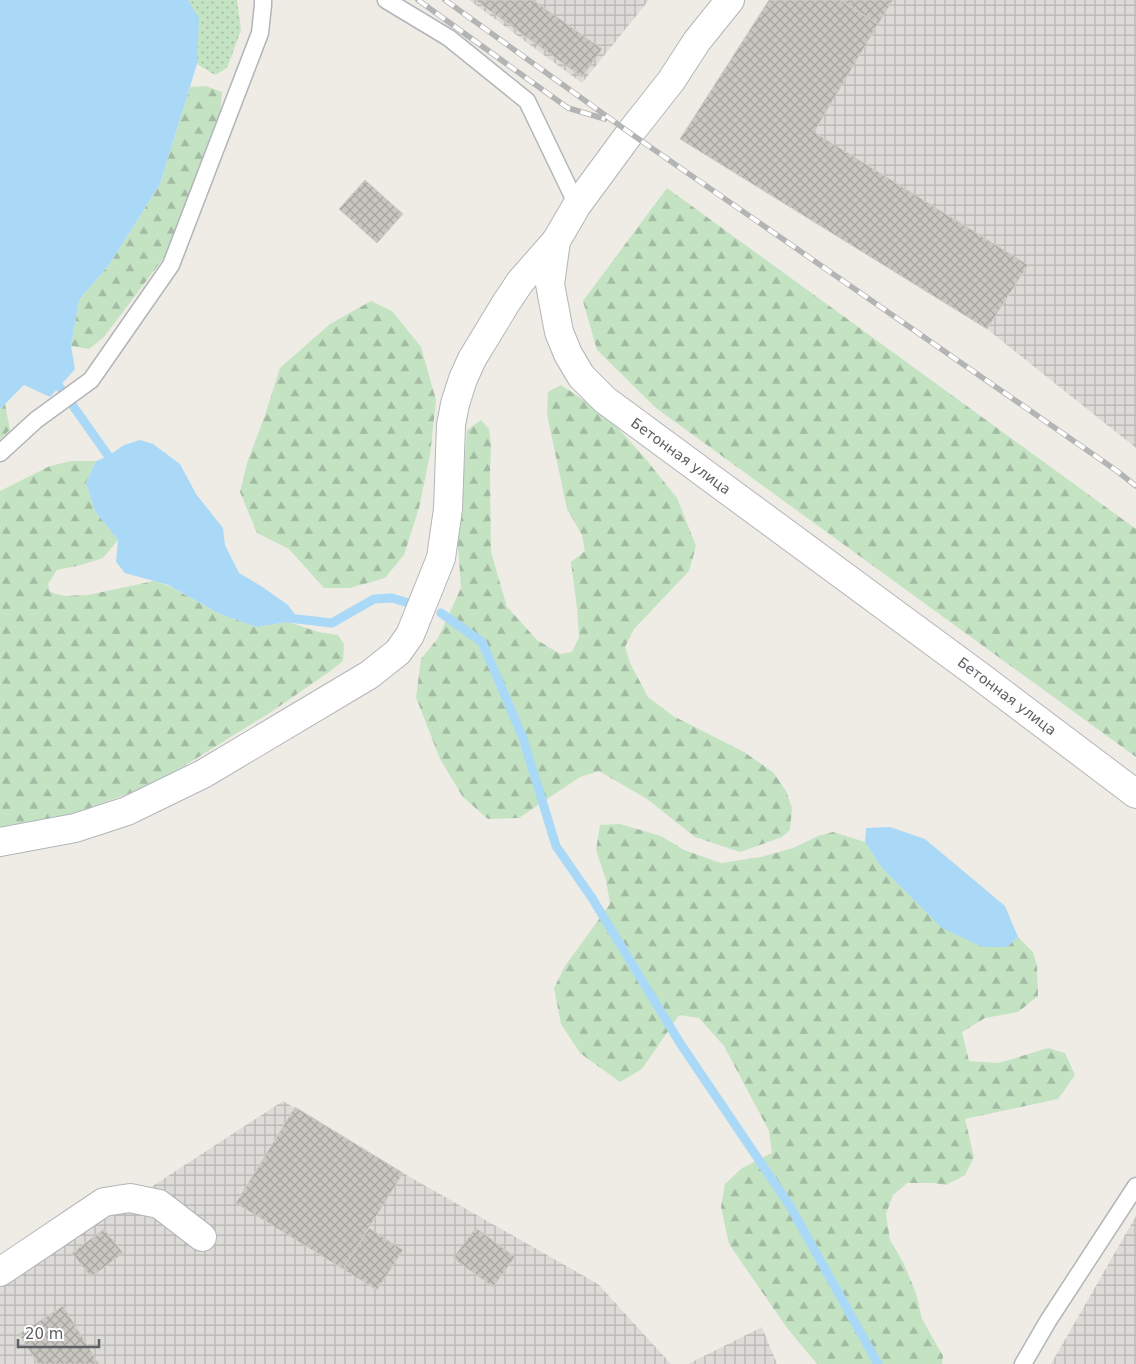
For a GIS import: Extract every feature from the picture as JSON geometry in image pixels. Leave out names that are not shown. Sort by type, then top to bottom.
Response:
[{"type":"street","name":"Бетонная улица","points":[[730,0],[697,41],[671,81],[577,204],[556,241],[550,284],[559,332],[568,354],[581,376],[605,400],[981,677],[1136,794]]},
{"type":"street","points":[[0,842],[75,828],[127,811],[203,774],[369,675],[398,652],[410,635],[441,558],[448,509],[451,425],[462,379],[472,359],[520,282],[556,241]]},
{"type":"street","points":[[0,1272],[104,1202],[130,1198],[160,1204],[202,1237]]},
{"type":"lane","points":[[0,452],[36,420],[91,380],[171,265],[260,33],[263,0]]},
{"type":"lane","points":[[386,0],[449,38],[528,101],[577,204]]},
{"type":"lane","points":[[1023,1364],[1048,1321],[1136,1186]]},
{"type":"shaded area","points":[[469,0],[649,0],[582,83]]},
{"type":"shaded area","points":[[769,0],[1136,0],[1136,448],[987,329],[680,139]]},
{"type":"shaded area","points":[[283,1101],[403,1173],[598,1284],[671,1364],[0,1364],[0,1284]]},
{"type":"shaded area","points":[[1136,1216],[1136,1364],[1051,1364]]},
{"type":"shaded area","points":[[762,1327],[777,1364],[688,1364]]},
{"type":"green space","points":[[188,0],[237,0],[241,30],[227,68],[215,75],[197,64],[198,18]]},
{"type":"green space","points":[[206,86],[222,92],[220,117],[165,256],[104,337],[89,349],[71,346],[79,300],[109,265],[160,184],[190,87]]},
{"type":"green space","points":[[667,188],[1136,529],[1136,757],[656,408],[597,350],[583,301]]},
{"type":"green space","points":[[371,301],[392,311],[421,347],[436,400],[430,455],[419,508],[404,555],[385,578],[350,588],[324,588],[289,549],[257,533],[240,492],[247,463],[280,368],[330,324]]},
{"type":"green space","points":[[561,385],[606,415],[644,457],[677,498],[696,546],[689,571],[634,629],[625,647],[630,663],[648,697],[673,716],[744,752],[773,772],[786,791],[792,808],[790,830],[782,837],[740,852],[695,837],[647,799],[599,771],[580,777],[519,818],[488,819],[463,797],[440,759],[416,697],[421,659],[438,638],[461,588],[458,545],[467,430],[481,420],[489,429],[491,446],[491,552],[507,607],[537,640],[560,654],[572,652],[579,637],[571,562],[585,551],[582,535],[567,509],[547,414],[548,392]]},
{"type":"green space","points":[[5,404],[10,430],[0,439],[0,409]]},
{"type":"green space","points":[[71,461],[96,461],[86,483],[95,511],[118,540],[103,558],[57,570],[48,584],[50,592],[64,596],[88,595],[154,581],[171,587],[220,614],[257,627],[288,622],[319,632],[338,635],[344,644],[343,661],[271,712],[155,784],[61,818],[0,829],[0,491],[50,466]]},
{"type":"green space","points":[[620,824],[661,836],[684,850],[721,863],[761,857],[793,848],[818,836],[833,832],[865,842],[882,868],[1007,947],[1018,937],[1033,952],[1037,966],[1038,996],[1018,1012],[985,1018],[962,1032],[969,1061],[999,1063],[1048,1048],[1065,1053],[1075,1075],[1058,1099],[965,1119],[974,1157],[965,1175],[946,1185],[907,1183],[893,1195],[886,1214],[890,1240],[903,1262],[916,1293],[922,1319],[943,1356],[942,1364],[817,1364],[787,1328],[729,1244],[721,1207],[725,1184],[742,1168],[772,1153],[769,1131],[724,1046],[699,1018],[679,1015],[642,1069],[620,1082],[580,1053],[561,1024],[554,988],[565,966],[610,904],[606,880],[596,850],[600,825]]},
{"type":"water","points":[[0,0],[188,0],[199,18],[197,64],[160,184],[109,265],[79,300],[71,346],[75,369],[50,397],[24,385],[0,409]]},
{"type":"water","points":[[140,440],[153,444],[180,464],[196,494],[223,528],[225,545],[239,573],[288,605],[298,619],[257,627],[220,614],[168,585],[125,573],[116,562],[118,540],[95,511],[86,483],[96,461],[108,456],[124,445]]},
{"type":"water","points":[[890,827],[925,839],[1005,906],[1018,937],[1007,947],[982,947],[942,928],[882,868],[865,842],[866,828]]},
{"type":"building","points":[[475,0],[533,0],[602,49],[582,77]]},
{"type":"building","points":[[769,0],[840,0],[878,24],[814,132],[1028,265],[987,329],[680,139]]},
{"type":"building","points":[[840,0],[893,0],[878,24]]},
{"type":"building","points":[[365,180],[403,214],[377,243],[339,209]]},
{"type":"building","points":[[295,1107],[403,1173],[343,1269],[236,1203]]},
{"type":"building","points":[[369,1228],[403,1250],[377,1290],[343,1269]]},
{"type":"building","points":[[476,1228],[515,1257],[493,1287],[453,1258]]},
{"type":"building","points":[[104,1229],[123,1253],[91,1277],[72,1253]]},
{"type":"building","points":[[63,1306],[99,1364],[38,1364],[19,1334]]},
{"type":"waterway","points":[[59,386],[114,464]]},
{"type":"waterway","points":[[288,618],[332,623],[374,599],[392,598],[409,603]]},
{"type":"waterway","points":[[441,613],[482,642],[523,738],[556,846],[592,898],[680,1043],[790,1206],[878,1364]]},
{"type":"railway","points":[[418,0],[568,108],[605,119]]},
{"type":"railway","points":[[445,0],[630,133],[1136,486]]}]
